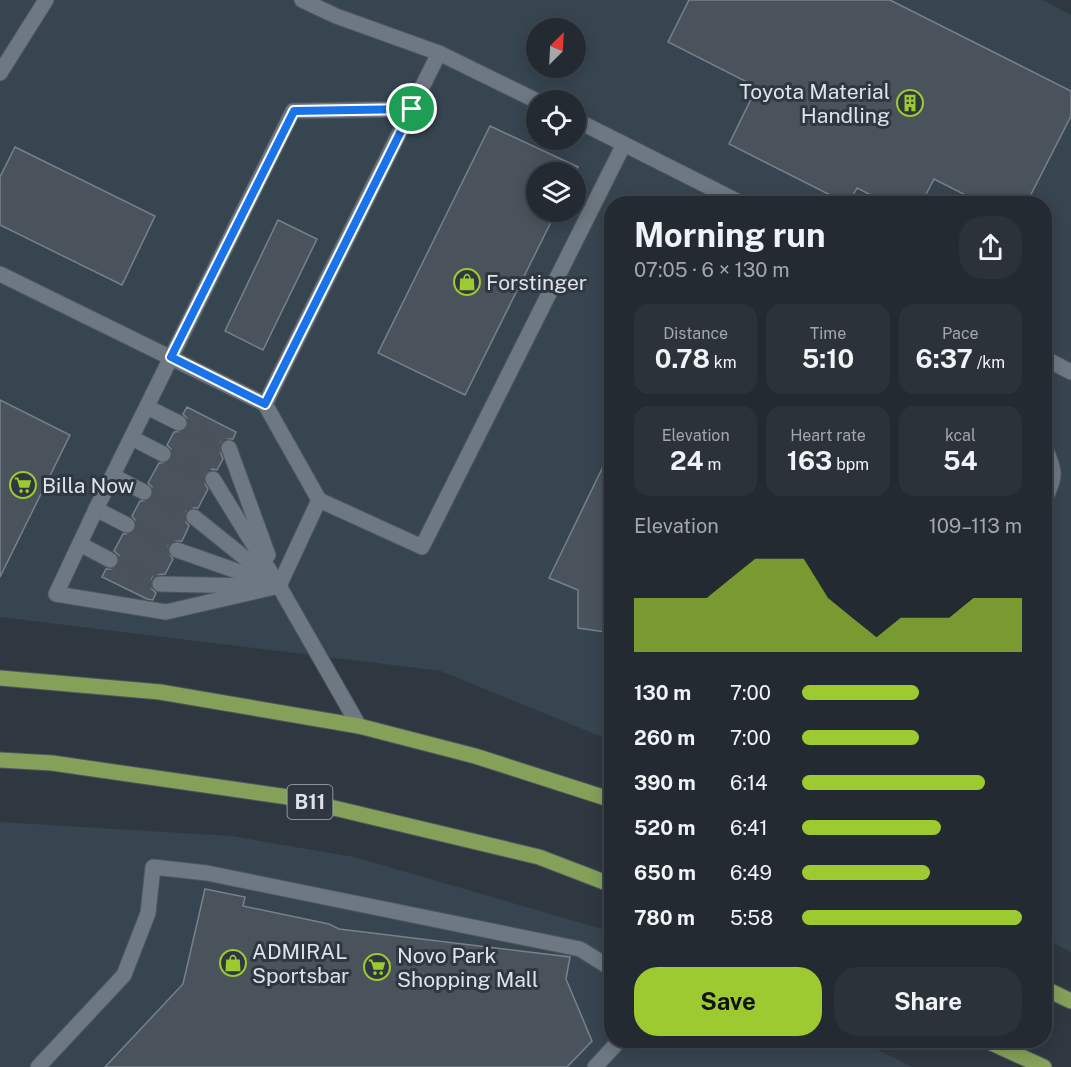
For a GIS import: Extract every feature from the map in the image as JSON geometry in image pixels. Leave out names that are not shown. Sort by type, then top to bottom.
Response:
[{"type":"main road","points":[[2,677],[160,692],[359,726],[474,756],[604,797]]},
{"type":"main road","name":"B11","points":[[0,760],[52,763],[288,797],[539,857],[604,882]]},
{"type":"main road","points":[[1052,992],[1071,1001]]},
{"type":"main road","points":[[1002,1048],[1044,1067]]},
{"type":"street","points":[[0,73],[46,0]]},
{"type":"street","points":[[302,0],[336,16],[439,53],[526,96]]},
{"type":"street","points":[[265,404],[439,53]]},
{"type":"street","points":[[279,586],[166,612],[56,594],[294,111],[412,109]]},
{"type":"street","points":[[586,125],[727,196]]},
{"type":"street","points":[[0,274],[265,404],[319,500],[422,547],[624,144]]},
{"type":"street","points":[[1052,362],[1071,372]]},
{"type":"street","points":[[147,407],[179,423]]},
{"type":"street","points":[[132,438],[163,454]]},
{"type":"street","points":[[229,448],[279,586]]},
{"type":"street","points":[[113,476],[144,492]]},
{"type":"street","points":[[213,479],[279,586],[359,726]]},
{"type":"street","points":[[279,586],[319,500]]},
{"type":"street","points":[[96,509],[128,525]]},
{"type":"street","points":[[194,517],[279,586]]},
{"type":"street","points":[[80,544],[110,560]]},
{"type":"street","points":[[177,550],[279,586]]},
{"type":"street","points":[[160,584],[279,586]]},
{"type":"street","points":[[38,1067],[124,975],[148,913],[153,867],[207,873],[580,948],[604,964]]},
{"type":"street","points":[[595,1067],[613,1048]]},
{"type":"shaded area","points":[[0,0],[1043,0],[1071,15],[1071,952],[1052,942],[1052,196],[604,196],[604,738],[441,671],[0,617]]},
{"type":"shaded area","points":[[0,822],[231,836],[354,857],[604,930],[604,1048],[874,1048],[913,1067],[0,1067]]},
{"type":"building","name":"Toyota Material Handling","points":[[689,0],[890,0],[1071,91],[1071,116],[1030,196],[967,196],[934,179],[925,196],[873,196],[857,188],[852,196],[832,196],[729,144],[757,87],[668,42]]},
{"type":"building","name":"Forstinger","points":[[490,126],[526,143],[526,150],[542,150],[567,162],[526,162],[526,222],[551,222],[465,395],[378,353]]},
{"type":"building","points":[[15,147],[155,216],[122,285],[0,225],[0,177]]},
{"type":"building","points":[[278,220],[317,239],[263,350],[225,331]]},
{"type":"building","name":"Billa Now","points":[[0,400],[70,435],[0,577]]},
{"type":"building","points":[[187,407],[236,432],[233,439],[221,442],[220,451],[223,459],[217,470],[212,469],[205,474],[203,480],[208,489],[198,508],[186,511],[185,520],[189,526],[182,541],[175,541],[168,546],[168,552],[173,559],[165,574],[152,578],[151,588],[156,593],[153,600],[147,599],[102,577],[106,569],[115,569],[119,564],[119,555],[114,551],[123,534],[132,533],[136,529],[132,516],[140,501],[149,500],[153,496],[152,487],[148,483],[159,463],[168,462],[172,458],[171,449],[167,445],[174,432],[184,431],[188,427],[187,418],[183,414]]},
{"type":"building","points":[[604,465],[604,632],[578,628],[578,590],[549,578]]},
{"type":"building","name":"Novo Park Shopping Mall","points":[[205,889],[245,897],[243,906],[329,924],[339,929],[570,957],[566,979],[592,1041],[567,1067],[105,1067],[183,984]]},
{"type":"tunnel","points":[[179,423],[229,448]]},
{"type":"tunnel","points":[[163,454],[213,479]]},
{"type":"tunnel","points":[[144,492],[194,517]]},
{"type":"tunnel","points":[[127,525],[177,550]]},
{"type":"tunnel","points":[[110,560],[160,584]]},
{"type":"place","name":"Toyota Material Handling","points":[[910,103]]},
{"type":"place","name":"Forstinger","points":[[467,282]]},
{"type":"place","name":"Billa Now","points":[[23,485]]},
{"type":"place","name":"ADMIRAL Sportsbar","points":[[233,963]]},
{"type":"place","name":"Novo Park Shopping Mall","points":[[377,967]]},
{"type":"route","points":[[412,109],[265,404],[171,357],[294,111],[412,109]]}]
